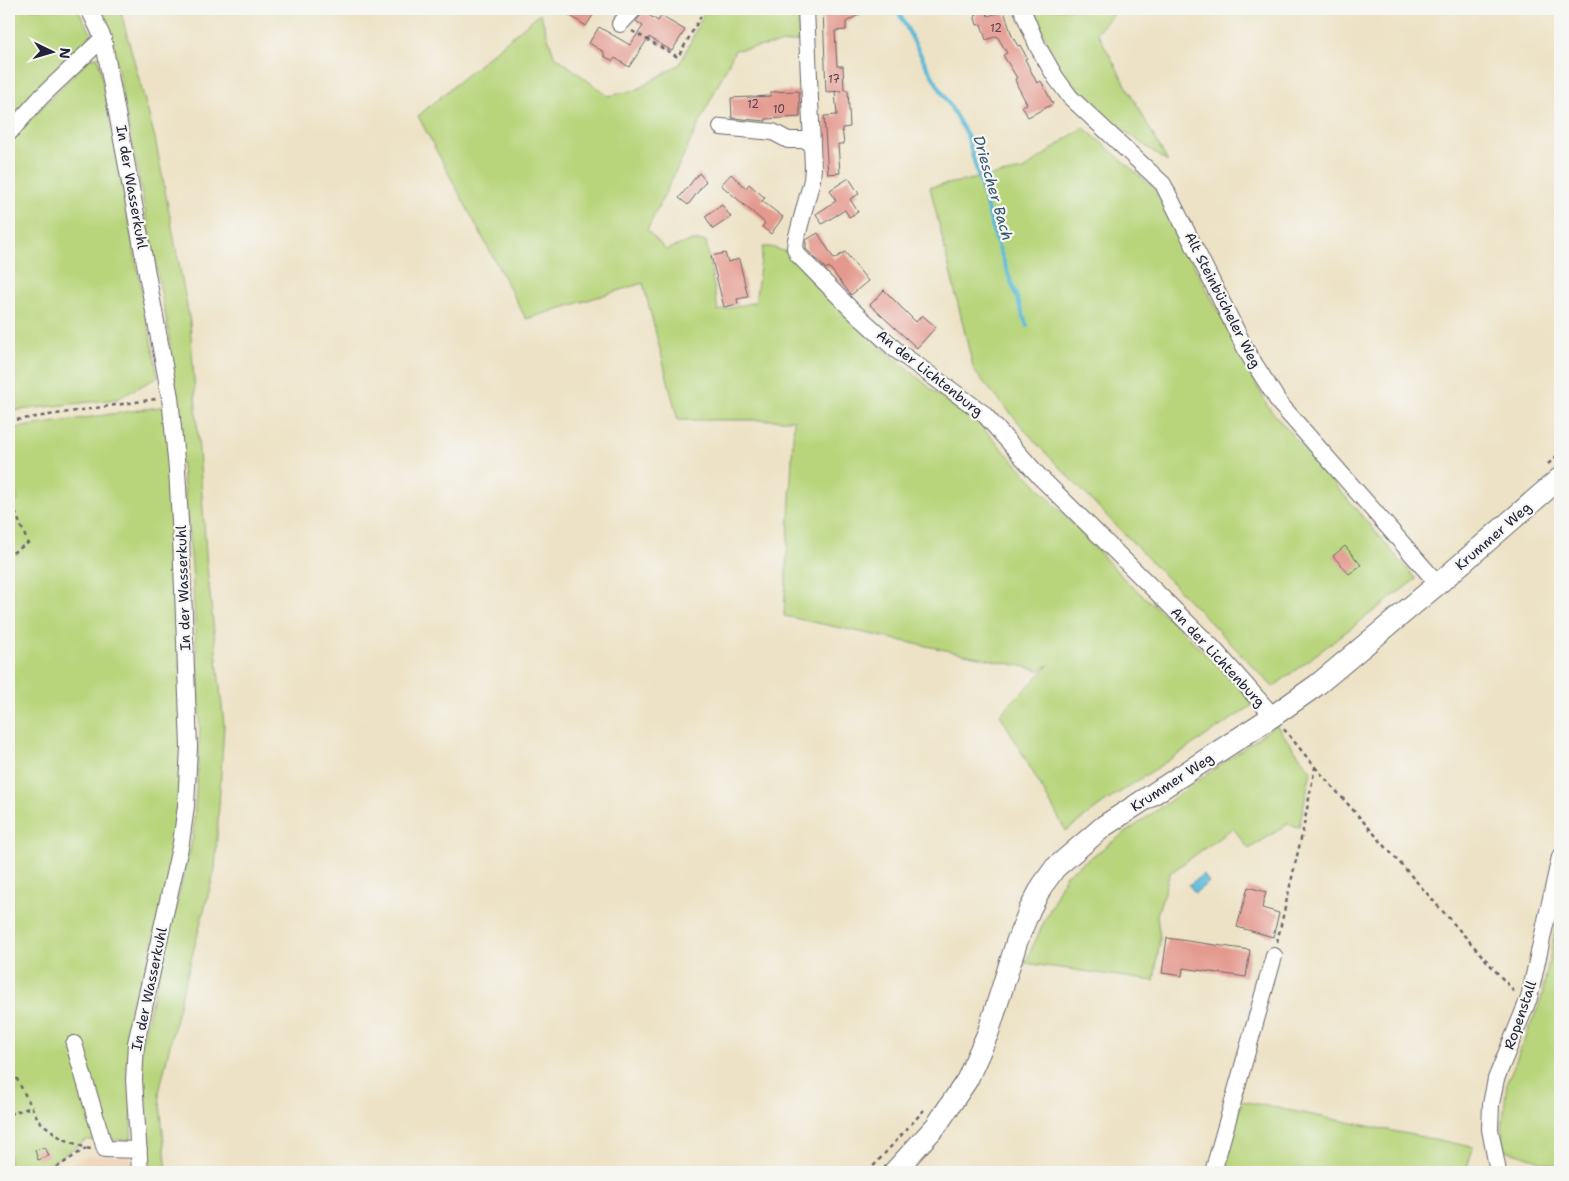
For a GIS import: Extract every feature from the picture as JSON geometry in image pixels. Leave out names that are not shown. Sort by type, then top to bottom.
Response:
[{"type":"main road","name":"Krummer Weg","points":[[894,1172],[936,1126],[967,1080],[988,1034],[1017,941],[1042,886],[1055,868],[1104,826],[1273,716],[1317,685],[1438,584],[1560,478]]},
{"type":"street","name":"In der Wasserkuhl","points":[[89,9],[103,38],[170,397],[178,470],[181,528],[189,747],[186,806],[181,843],[136,1043],[134,1080],[140,1172]]},
{"type":"street","points":[[620,24],[634,9]]},
{"type":"street","name":"An der Lichtenburg","points":[[806,9],[814,168],[796,240],[795,248],[798,255],[851,309],[896,350],[983,413],[1040,476],[1213,648],[1273,716]]},
{"type":"street","name":"Alt Steinbücheler Weg","points":[[1022,9],[1038,47],[1056,78],[1070,97],[1163,184],[1248,352],[1280,404],[1357,494],[1438,584]]},
{"type":"street","points":[[9,133],[41,97],[103,38]]},
{"type":"street","points":[[721,126],[774,132],[788,140],[812,140]]},
{"type":"street","name":"Ropenstall","points":[[1498,1172],[1490,1129],[1491,1104],[1496,1079],[1529,998],[1560,858]]},
{"type":"street","points":[[1213,1172],[1274,956]]},
{"type":"street","points":[[74,1044],[105,1149],[139,1150]]},
{"type":"path","points":[[620,24],[678,57],[705,9]]},
{"type":"path","points":[[9,421],[170,397]]},
{"type":"path","points":[[9,497],[28,543],[9,555]]},
{"type":"path","points":[[1273,716],[1315,767],[1516,995],[1529,998]]},
{"type":"path","points":[[1274,956],[1303,830],[1315,767]]},
{"type":"path","points":[[9,1064],[39,1121],[61,1138],[86,1148],[105,1149]]},
{"type":"path","points":[[9,1114],[32,1107]]},
{"type":"path","points":[[50,1172],[86,1148]]},
{"type":"shaded area","points":[[102,1154],[131,1158],[133,1172],[58,1172],[78,1160]]},
{"type":"green space","points":[[9,9],[77,9],[91,33],[83,47],[9,127]]},
{"type":"green space","points":[[97,9],[120,9],[155,138],[190,322],[207,567],[224,725],[215,869],[179,1005],[159,1093],[167,1172],[150,1172],[144,1137],[141,1045],[193,837],[200,729],[192,566],[168,328],[111,36]]},
{"type":"green space","points":[[706,9],[798,9],[799,41],[735,50],[647,230],[666,250],[690,241],[706,241],[718,311],[755,302],[763,247],[771,247],[790,253],[858,327],[949,404],[980,425],[1128,583],[1172,621],[1239,687],[1253,705],[1105,802],[1066,831],[1000,714],[1049,665],[1040,670],[784,616],[794,420],[678,420],[643,283],[526,319],[418,116],[540,13],[554,55],[608,96],[636,90],[680,64]]},
{"type":"green space","points":[[1033,9],[1118,9],[1097,32],[1168,162],[1103,116],[1059,68]]},
{"type":"green space","points":[[98,57],[158,377],[117,399],[10,411],[9,414],[9,141],[90,58]]},
{"type":"green space","points":[[1083,127],[1154,188],[1268,407],[1416,579],[1273,687],[1039,446],[974,371],[930,187],[1023,170]]},
{"type":"green space","points":[[166,406],[174,530],[183,755],[175,853],[133,1023],[131,1140],[86,1140],[37,1172],[9,1172],[9,504],[18,501],[9,478],[9,429]]},
{"type":"green space","points":[[1276,725],[1311,771],[1299,827],[1288,824],[1249,849],[1233,828],[1170,873],[1157,915],[1160,939],[1154,981],[1025,963],[1066,875]]},
{"type":"green space","points":[[1560,907],[1560,1167],[1503,1149],[1502,1129],[1507,1082],[1541,1000]]},
{"type":"green space","points":[[1242,1101],[1473,1147],[1466,1172],[1222,1172]]},
{"type":"water","points":[[1203,874],[1209,882],[1195,893],[1189,885]]},
{"type":"building","points":[[560,9],[597,9],[586,26]]},
{"type":"building","points":[[823,9],[869,9],[846,22],[846,30],[835,31],[837,66],[843,66],[844,90],[848,90],[850,127],[842,128],[844,144],[838,144],[840,173],[828,174],[824,116],[837,115],[835,91],[826,92]]},
{"type":"building","points":[[986,10],[988,16],[1004,11],[1012,36],[1018,46],[1020,45],[1027,58],[1025,59],[1037,83],[1041,81],[1053,104],[1028,117],[1022,106],[1027,104],[1017,85],[1015,79],[1017,78],[1003,55],[1007,53],[997,36],[986,40],[981,24],[977,25],[975,18],[977,13]]},
{"type":"building","points":[[644,12],[658,21],[661,16],[685,30],[672,51],[649,37],[629,67],[615,58],[613,61],[604,56],[604,52],[589,43],[599,27],[630,45],[643,26],[636,21]]},
{"type":"building","points":[[799,91],[800,117],[766,119],[766,121],[732,118],[731,98],[771,96],[771,92]]},
{"type":"building","points":[[699,173],[706,181],[688,205],[679,198]]},
{"type":"building","points":[[731,174],[746,188],[749,184],[765,198],[762,201],[783,217],[771,234],[762,227],[765,223],[721,185]]},
{"type":"building","points":[[849,178],[859,194],[850,199],[858,212],[849,217],[845,210],[822,224],[816,214],[836,201],[830,190]]},
{"type":"building","points":[[722,205],[731,217],[713,229],[705,216]]},
{"type":"building","points":[[818,233],[834,259],[845,252],[868,281],[851,295],[829,267],[826,269],[806,249],[806,240]]},
{"type":"building","points":[[725,253],[728,262],[739,259],[748,297],[737,299],[738,304],[724,307],[711,256]]},
{"type":"building","points":[[884,290],[916,322],[922,315],[936,327],[917,348],[870,305]]},
{"type":"building","points":[[1345,546],[1361,565],[1349,574],[1333,556]]},
{"type":"building","points":[[1248,887],[1266,892],[1262,908],[1279,913],[1273,937],[1237,927]]},
{"type":"building","points":[[1167,938],[1250,950],[1246,977],[1183,968],[1182,976],[1162,973]]},
{"type":"building","points":[[45,1147],[49,1156],[38,1160],[35,1150]]},
{"type":"waterway","name":"Driescher Bach","points":[[897,9],[926,65],[967,135],[995,237],[1027,326]]}]
